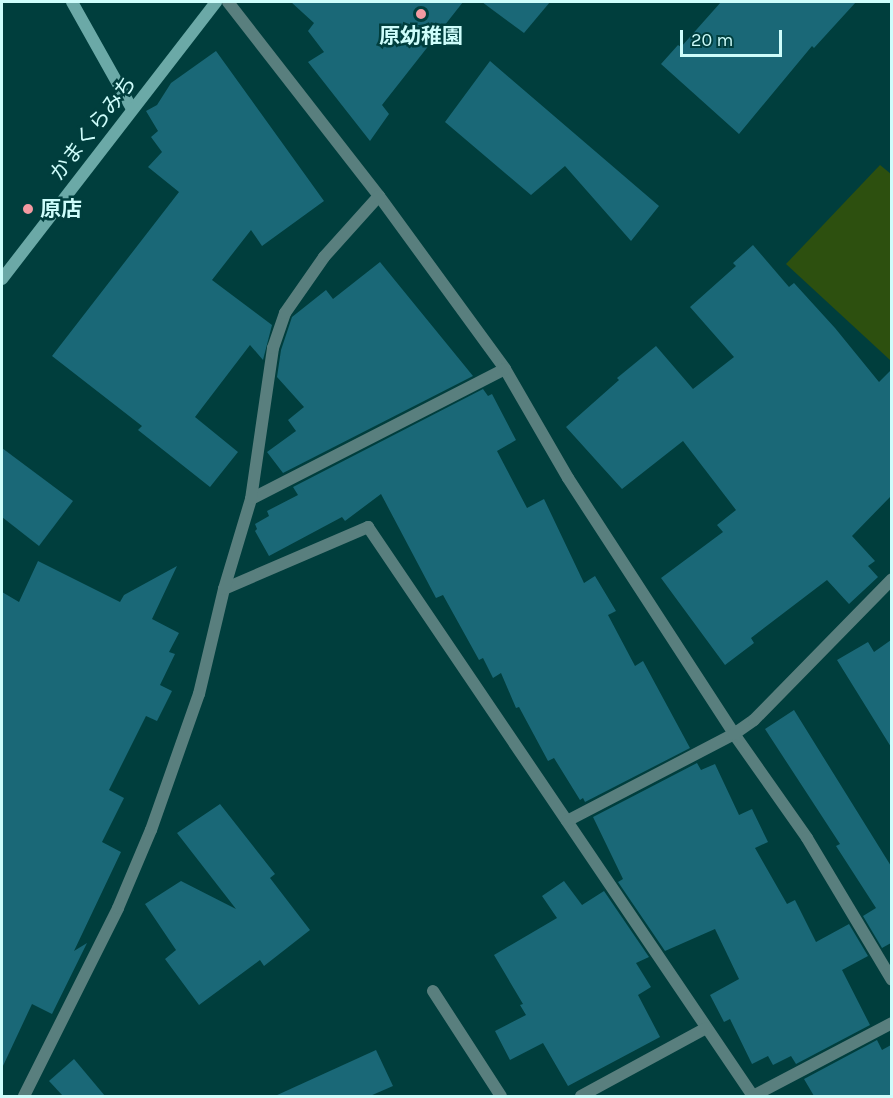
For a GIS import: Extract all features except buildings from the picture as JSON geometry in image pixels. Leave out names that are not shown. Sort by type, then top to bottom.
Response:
[{"type":"street","points":[[72,2],[132,109]]},
{"type":"street","name":"かまくらみち","points":[[2,279],[216,2]]},
{"type":"street","points":[[228,2],[379,196],[506,369],[567,478],[734,734],[807,838],[891,980]]},
{"type":"street","points":[[24,1096],[77,994],[151,830],[200,694],[224,589],[251,499],[273,348],[285,313],[324,257],[379,196]]},
{"type":"street","points":[[251,499],[506,369]]},
{"type":"street","points":[[224,589],[368,527],[753,1096],[891,1023]]},
{"type":"street","points":[[567,821],[734,734],[754,720],[891,579]]},
{"type":"street","points":[[433,991],[501,1096]]},
{"type":"street","points":[[581,1096],[706,1028]]},
{"type":"green space","points":[[880,165],[891,174],[890,360],[786,264]]},
{"type":"place","name":"原幼稚園","points":[[421,14]]},
{"type":"place","name":"原店","points":[[28,209]]}]
